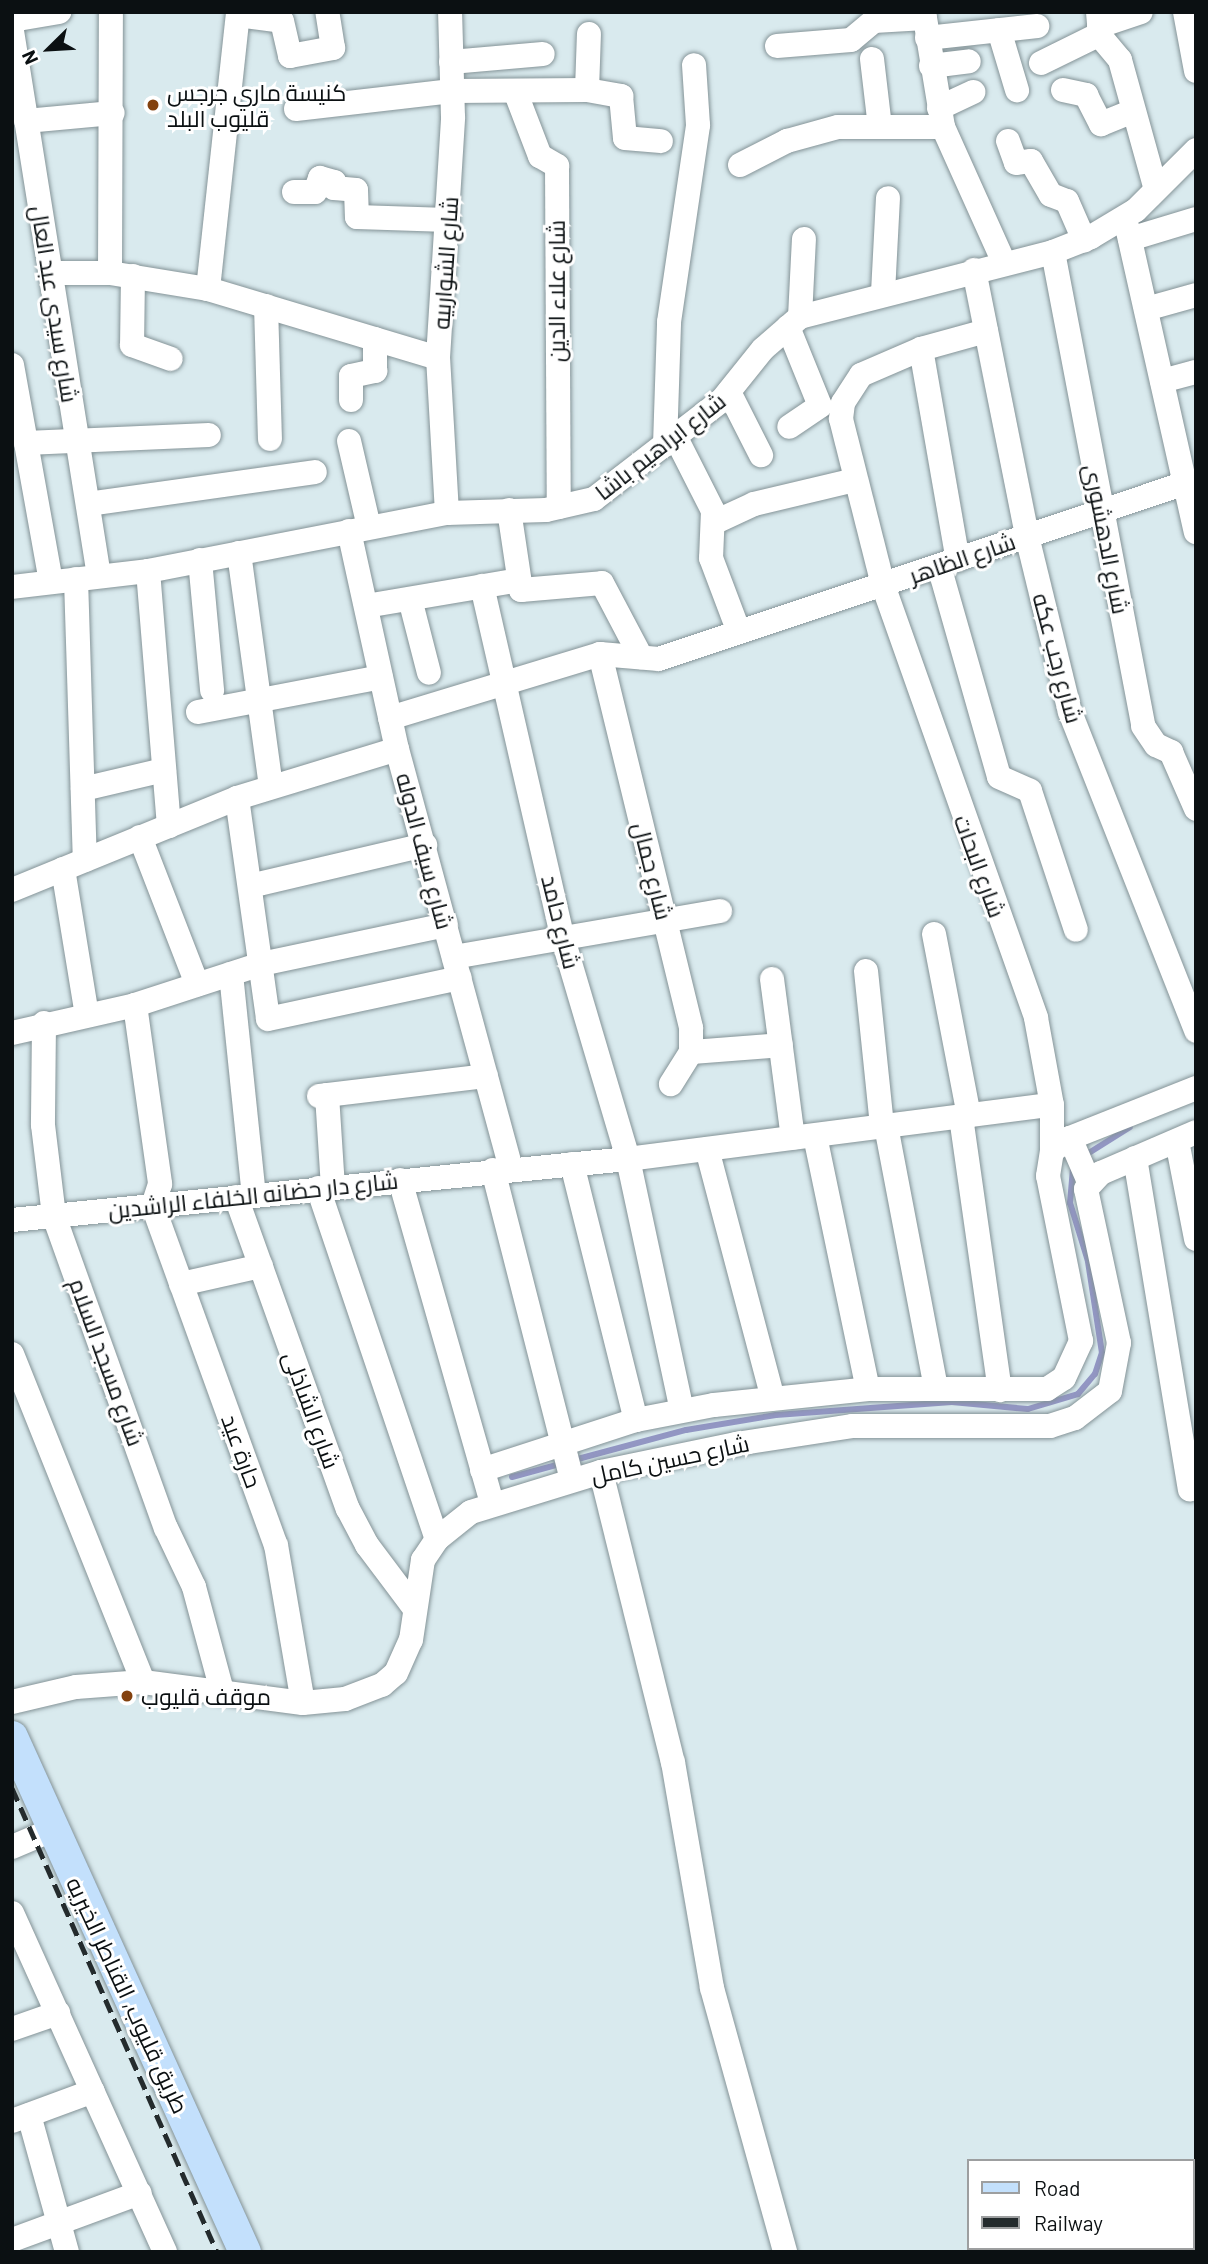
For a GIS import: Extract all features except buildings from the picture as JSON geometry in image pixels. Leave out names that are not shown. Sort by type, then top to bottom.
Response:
[{"type":"main road","name":"طريق قليوب, القناطر الخيريه","points":[[12,1737],[245,2252]]},
{"type":"street","points":[[12,20],[59,12]]},
{"type":"street","points":[[111,12],[113,113],[122,275],[132,345],[171,359]]},
{"type":"street","points":[[208,289],[238,14],[282,21],[290,56],[332,48],[327,12]]},
{"type":"street","name":"شارع الشواربيه","points":[[447,513],[438,358],[448,220],[452,91],[450,12]]},
{"type":"street","points":[[1041,63],[1099,24],[1141,12]]},
{"type":"street","points":[[1185,12],[1196,71]]},
{"type":"street","points":[[777,46],[851,40],[863,22],[875,21],[1037,26]]},
{"type":"street","points":[[925,22],[941,117],[1004,263]]},
{"type":"street","points":[[1099,24],[1121,60],[1156,186]]},
{"type":"street","points":[[987,25],[1017,90]]},
{"type":"street","name":"شارع سيدى عبد العال","points":[[12,31],[88,504],[83,789],[74,864]]},
{"type":"street","points":[[587,90],[589,34]]},
{"type":"street","points":[[452,62],[543,54]]},
{"type":"street","points":[[872,59],[880,127]]},
{"type":"street","points":[[931,66],[969,61]]},
{"type":"street","points":[[694,65],[698,125],[669,322],[670,441],[712,508],[712,560],[739,632]]},
{"type":"street","points":[[296,109],[452,91],[587,90],[621,96],[624,137],[660,141]]},
{"type":"street","points":[[1063,90],[1087,95],[1101,124],[1135,111]]},
{"type":"street","name":"شارع علاء الدين","points":[[515,91],[540,156],[557,166],[559,507]]},
{"type":"street","points":[[740,165],[812,132],[880,127],[941,117],[973,92]]},
{"type":"street","points":[[26,121],[113,113]]},
{"type":"street","points":[[1008,141],[1016,163],[1031,160],[1051,195],[1068,201],[1084,240]]},
{"type":"street","points":[[1196,150],[1156,186],[1128,229],[1163,381],[1187,467],[1196,532]]},
{"type":"street","points":[[294,192],[314,192],[320,178],[334,182],[334,188],[356,189],[357,217],[448,220]]},
{"type":"street","points":[[883,293],[888,198]]},
{"type":"street","points":[[794,322],[883,293],[1052,253],[1084,240],[1128,229],[1196,219]]},
{"type":"street","points":[[789,427],[820,407],[794,322],[804,239]]},
{"type":"street","name":"شارع الدهشورى","points":[[1052,253],[1143,726],[1156,745],[1171,752],[1196,809]]},
{"type":"street","name":"شارع رجب عكه","points":[[974,270],[1027,536],[1070,712],[1196,1031]]},
{"type":"street","points":[[50,273],[122,275],[208,289],[438,358]]},
{"type":"street","points":[[1146,309],[1196,295]]},
{"type":"street","points":[[266,306],[270,439]]},
{"type":"street","name":"شارع ابراهيم باشا","points":[[12,587],[148,570],[447,513],[559,507],[604,494],[729,392],[794,322]]},
{"type":"street","name":"شارع البحات","points":[[986,331],[921,349],[876,367],[850,387],[841,419],[883,585],[1036,1018],[1061,1145]]},
{"type":"street","points":[[351,400],[351,376],[376,371],[375,339]]},
{"type":"street","points":[[921,349],[948,563],[999,777],[1030,792],[1076,930]]},
{"type":"street","points":[[12,365],[51,582]]},
{"type":"street","points":[[1163,381],[1196,372]]},
{"type":"street","points":[[729,392],[761,455]]},
{"type":"street","points":[[26,443],[78,443],[209,435]]},
{"type":"street","name":"شارع سيف الدوله","points":[[349,441],[366,606],[381,677],[397,749],[486,1076],[502,1169],[561,1443],[572,1480]]},
{"type":"street","name":"شارع الظاهر","points":[[600,654],[659,659],[1102,511],[1187,467]]},
{"type":"street","points":[[88,504],[315,472]]},
{"type":"street","points":[[713,523],[754,504],[855,480]]},
{"type":"street","points":[[509,510],[519,580],[523,590],[604,584],[641,657]]},
{"type":"street","points":[[239,553],[271,787]]},
{"type":"street","points":[[200,560],[212,690]]},
{"type":"street","points":[[148,570],[169,826]]},
{"type":"street","points":[[366,606],[519,580]]},
{"type":"street","name":"شارع حامد","points":[[482,586],[507,682],[563,939],[628,1159],[682,1409]]},
{"type":"street","points":[[410,599],[429,673]]},
{"type":"street","points":[[390,718],[600,654]]},
{"type":"street","name":"شارع جمال","points":[[600,654],[691,1028],[691,1052]]},
{"type":"street","points":[[198,712],[381,677]]},
{"type":"street","points":[[12,890],[237,798],[397,749]]},
{"type":"street","points":[[83,789],[164,770]]},
{"type":"street","points":[[237,798],[268,1019],[563,939],[720,911]]},
{"type":"street","points":[[140,837],[198,984]]},
{"type":"street","points":[[250,886],[425,845]]},
{"type":"street","points":[[74,864],[87,1015]]},
{"type":"street","points":[[12,1033],[44,1023],[135,1005],[261,964],[446,925]]},
{"type":"street","points":[[934,934],[965,1116],[1000,1390]]},
{"type":"street","points":[[866,971],[884,1127],[936,1388]]},
{"type":"street","name":"شارع الشاذلى","points":[[231,974],[245,1196],[261,1266],[348,1509],[389,1578],[415,1609]]},
{"type":"street","points":[[772,979],[781,1045],[868,1389]]},
{"type":"street","points":[[135,1005],[160,1184],[153,1206]]},
{"type":"street","name":"شارع مسجد السلام","points":[[44,1023],[43,1125],[54,1216],[166,1528],[194,1587],[222,1690]]},
{"type":"street","points":[[671,1084],[691,1052],[781,1045]]},
{"type":"street","points":[[437,1539],[325,1188],[323,1096],[486,1076]]},
{"type":"street","points":[[1196,1088],[1061,1145],[1089,1182],[1135,1158],[1186,1137],[1196,1239]]},
{"type":"street","name":"شارع دار حضانه الخلفاء الراشدين","points":[[12,1220],[502,1169],[628,1159],[1052,1105]]},
{"type":"street","name":"شارع حسين كامل","points":[[482,1470],[636,1420],[682,1409],[868,1389],[1047,1390],[1065,1378],[1081,1340],[1048,1176],[1061,1145]]},
{"type":"street","points":[[707,1149],[773,1398]]},
{"type":"street","points":[[1135,1158],[1189,1489]]},
{"type":"street","points":[[572,1164],[636,1420]]},
{"type":"street","points":[[400,1180],[492,1504]]},
{"type":"street","name":"شارع حسين كامل","points":[[12,1702],[76,1687],[143,1682],[222,1690],[303,1703],[345,1699],[389,1679],[405,1657],[423,1560],[437,1539],[453,1524],[492,1504],[601,1472],[852,1426],[1050,1426],[1094,1407],[1115,1384],[1119,1343],[1085,1196],[1089,1182]]},
{"type":"street","name":"حارة عيد","points":[[153,1206],[276,1545],[303,1703]]},
{"type":"street","points":[[181,1284],[261,1266]]},
{"type":"street","points":[[12,1354],[143,1682]]},
{"type":"street","points":[[601,1472],[673,1762],[712,1988],[785,2252]]},
{"type":"street","points":[[12,1847],[52,1830]]},
{"type":"street","points":[[12,1913],[18,1938],[58,2013],[165,2252]]},
{"type":"street","points":[[12,2029],[58,2013]]},
{"type":"street","points":[[67,2252],[20,2118],[93,2091]]},
{"type":"street","points":[[12,2240],[140,2193]]},
{"type":"waterway","points":[[1084,1156],[1130,1127]]},
{"type":"waterway","points":[[574,1460],[686,1430],[776,1415],[952,1402],[1028,1409],[1078,1394],[1095,1374],[1102,1353],[1088,1261],[1070,1203],[1073,1169]]},
{"type":"waterway","points":[[512,1477],[564,1463]]},
{"type":"railway","points":[[12,1788],[217,2252]]},
{"type":"place","name":"كنيسة ماري جرجس قليوب البلد","points":[[153,105]]},
{"type":"place","name":"موقف قليوب","points":[[127,1696]]}]
